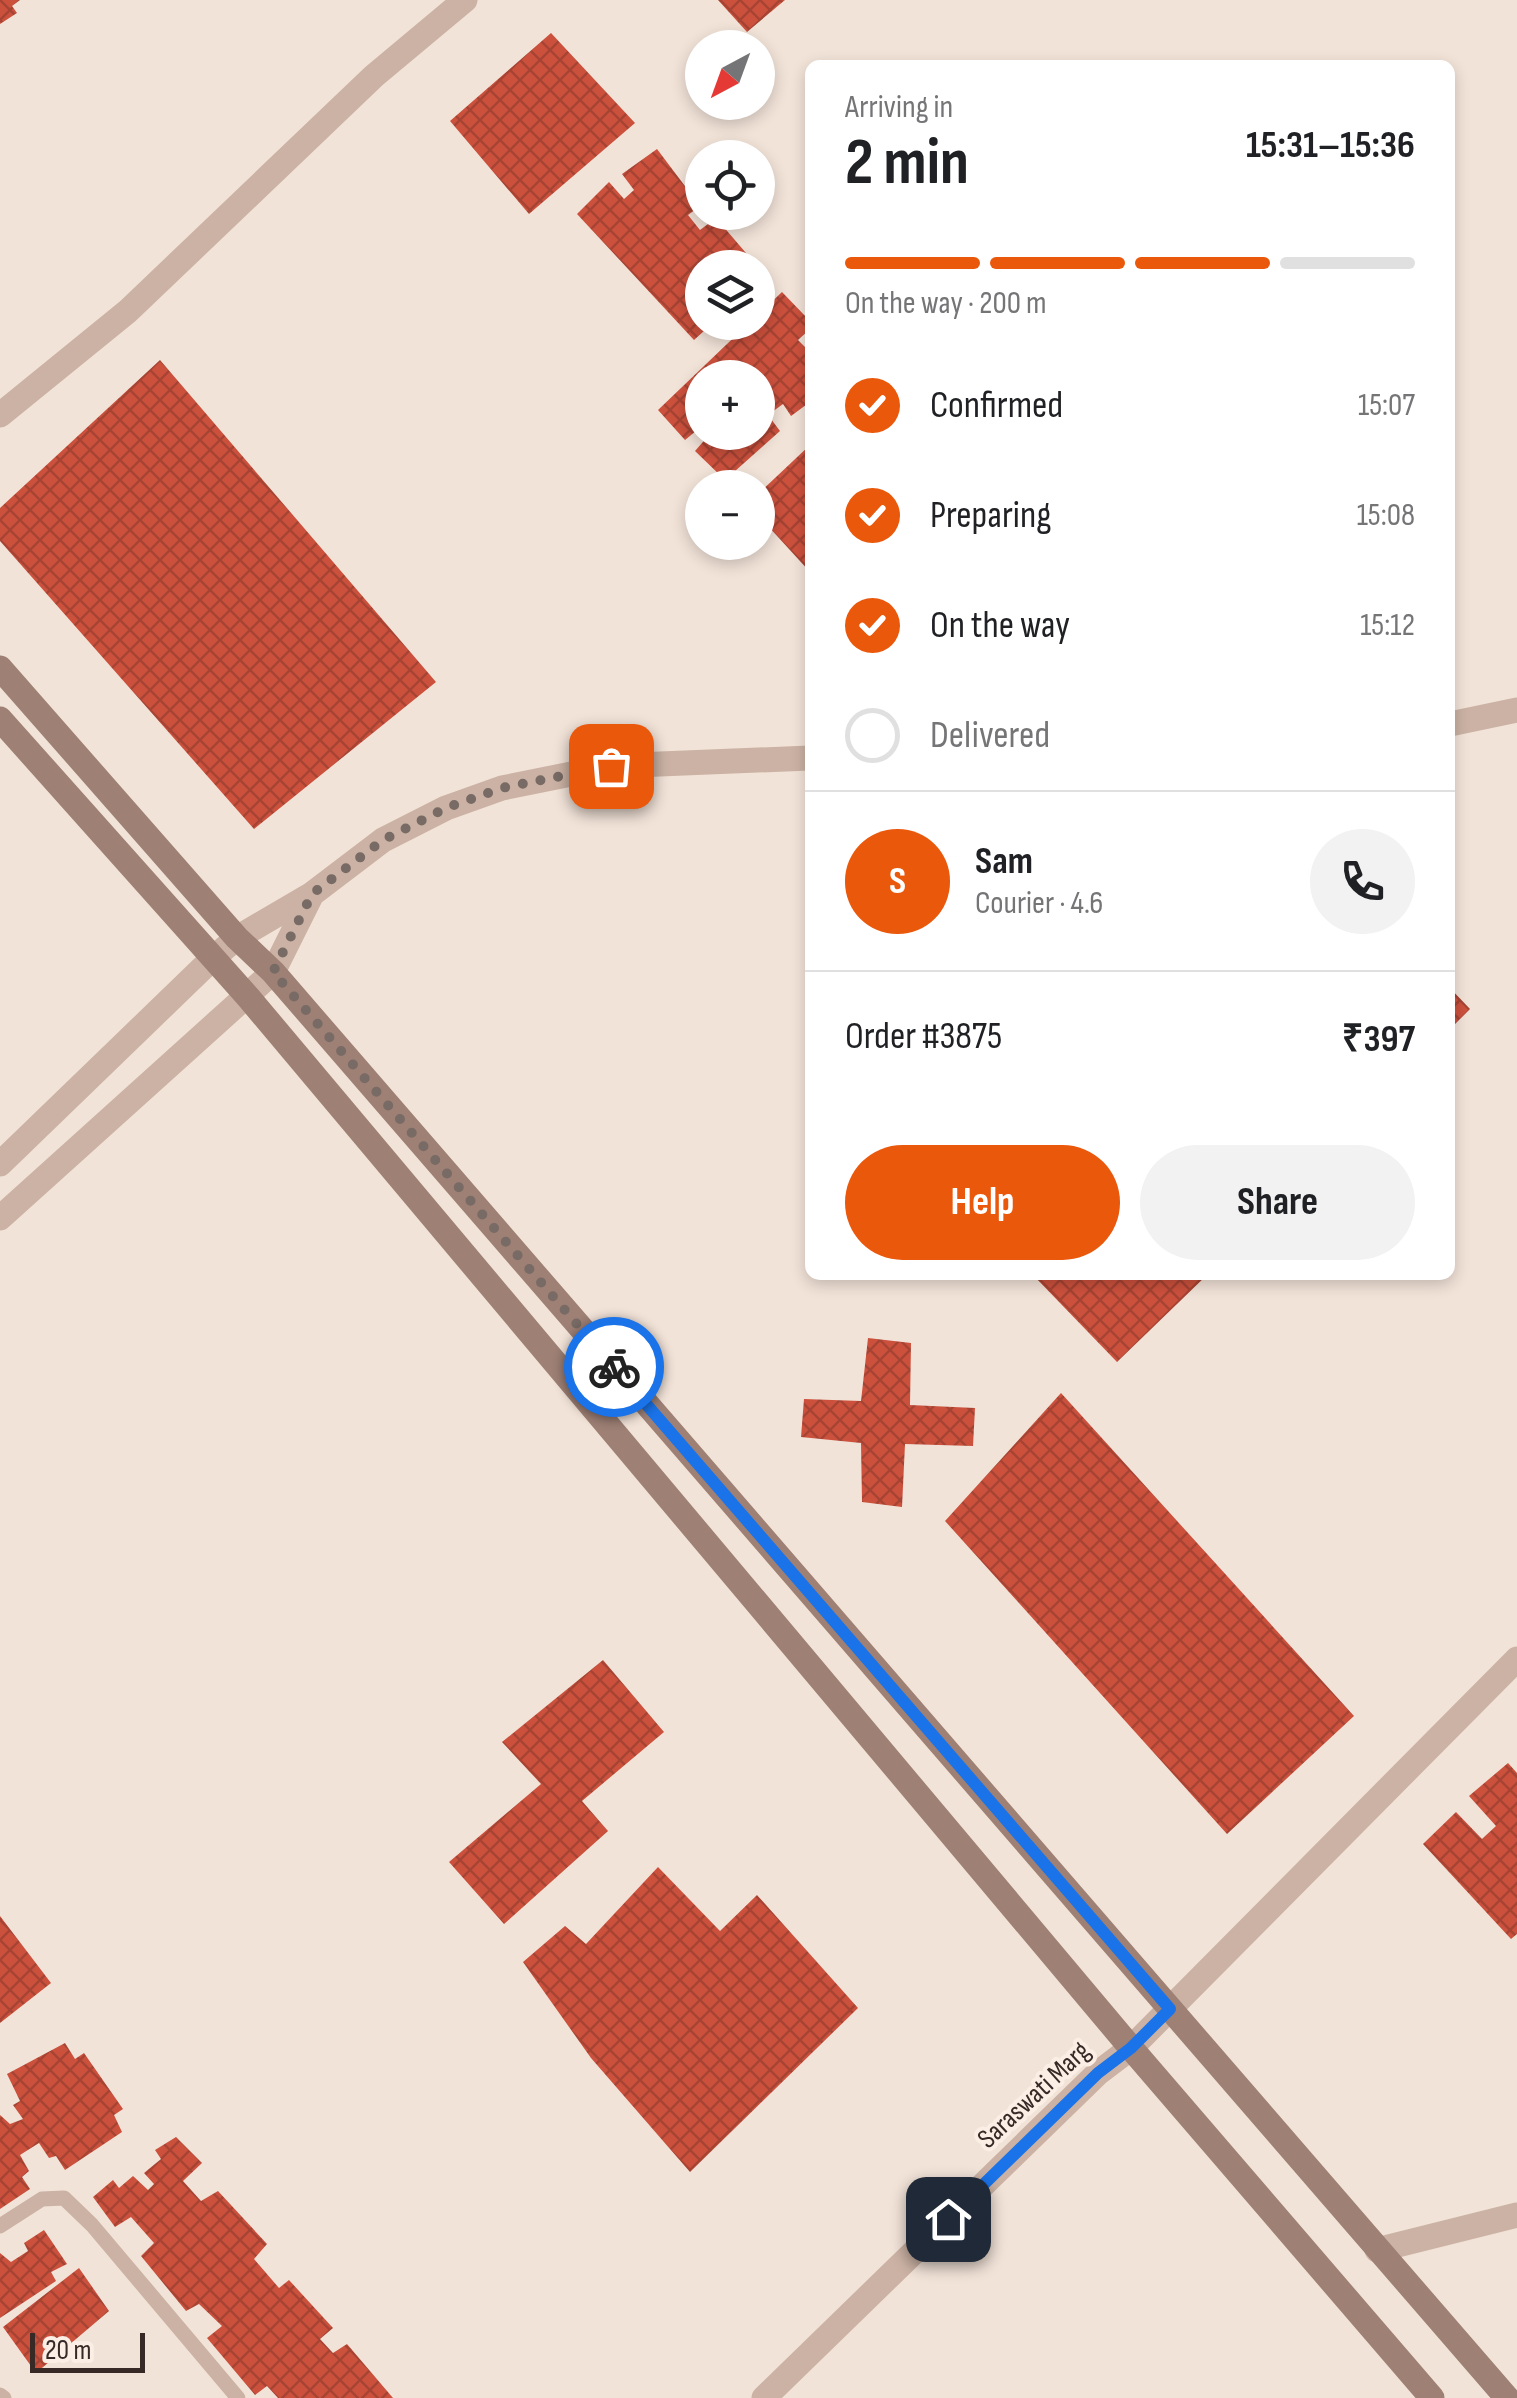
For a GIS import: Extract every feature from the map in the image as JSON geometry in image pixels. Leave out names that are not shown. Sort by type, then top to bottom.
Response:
[{"type":"main road","points":[[0,668],[237,938],[273,972],[1507,2398]]},
{"type":"main road","points":[[0,719],[248,996],[1131,2048],[1432,2398]]},
{"type":"street","points":[[0,416],[128,311],[374,76],[465,0]]},
{"type":"street","points":[[1455,723],[1517,710]]},
{"type":"street","points":[[0,1164],[237,938],[312,894],[383,840],[446,808],[502,788],[611,766],[805,758]]},
{"type":"street","points":[[0,1218],[273,972],[312,894]]},
{"type":"street","name":"Saraswati Marg","points":[[764,2398],[1088,2082],[1131,2048],[1517,1659]]},
{"type":"street","points":[[1377,2250],[1517,2215]]},
{"type":"lane","points":[[0,2226],[42,2198],[64,2198],[238,2398]]},
{"type":"building","points":[[0,0],[20,0],[12,6],[17,13],[0,24]]},
{"type":"building","points":[[718,0],[785,0],[749,30]]},
{"type":"building","points":[[551,33],[635,123],[529,214],[450,121]]},
{"type":"building","points":[[657,149],[685,186],[685,230],[726,230],[743,250],[685,250],[685,330],[577,214],[609,182],[624,199],[634,190],[622,174]]},
{"type":"building","points":[[782,292],[805,316],[805,334],[798,340],[805,347],[805,406],[791,416],[783,404],[775,410],[775,360],[710,360],[731,340],[775,340],[775,299]]},
{"type":"building","points":[[160,360],[436,682],[254,829],[0,541],[0,508]]},
{"type":"building","points":[[685,384],[685,440],[658,410]]},
{"type":"building","points":[[759,450],[736,470],[715,470],[695,451]]},
{"type":"building","points":[[805,450],[805,567],[775,534],[775,478]]},
{"type":"building","points":[[1455,993],[1470,1009],[1455,1024]]},
{"type":"building","points":[[1038,1280],[1202,1280],[1117,1362]]},
{"type":"building","points":[[868,1338],[911,1343],[910,1405],[975,1408],[973,1446],[905,1444],[902,1507],[862,1502],[861,1443],[801,1437],[804,1399],[861,1401]]},
{"type":"building","points":[[1061,1393],[1354,1716],[1227,1834],[945,1521]]},
{"type":"building","points":[[603,1660],[664,1732],[582,1801],[608,1831],[504,1924],[449,1862],[541,1784],[502,1742]]},
{"type":"building","points":[[1508,1763],[1517,1773],[1517,1934],[1511,1939],[1423,1844],[1456,1812],[1482,1839],[1496,1826],[1469,1796]]},
{"type":"building","points":[[658,1867],[720,1931],[757,1895],[858,2008],[690,2172],[591,2058],[523,1962],[565,1926],[586,1944]]},
{"type":"building","points":[[0,1916],[51,1983],[0,2023]]},
{"type":"building","points":[[65,2043],[75,2059],[84,2053],[123,2109],[114,2115],[122,2132],[65,2170],[56,2156],[49,2158],[39,2143],[20,2155],[29,2171],[22,2177],[30,2189],[0,2209],[0,2115],[10,2124],[23,2119],[13,2105],[20,2101],[7,2074]]},
{"type":"building","points":[[176,2137],[202,2163],[183,2181],[201,2201],[218,2191],[267,2244],[254,2259],[279,2288],[289,2280],[333,2328],[320,2339],[333,2353],[347,2344],[393,2398],[278,2398],[267,2386],[255,2395],[207,2338],[222,2326],[199,2304],[186,2311],[141,2256],[154,2243],[131,2217],[115,2227],[93,2197],[113,2180],[119,2188],[133,2176],[148,2190],[154,2184],[144,2173],[161,2159],[155,2150]]},
{"type":"building","points":[[44,2230],[67,2264],[51,2272],[56,2281],[0,2318],[0,2253],[11,2262],[28,2251],[24,2243]]},
{"type":"building","points":[[79,2268],[109,2311],[36,2373],[3,2327]]},
{"type":"way so far","points":[[611,766],[502,788],[446,808],[383,840],[312,894],[273,972],[614,1367]]},
{"type":"route","points":[[614,1367],[1170,2009],[948,2219]]}]
